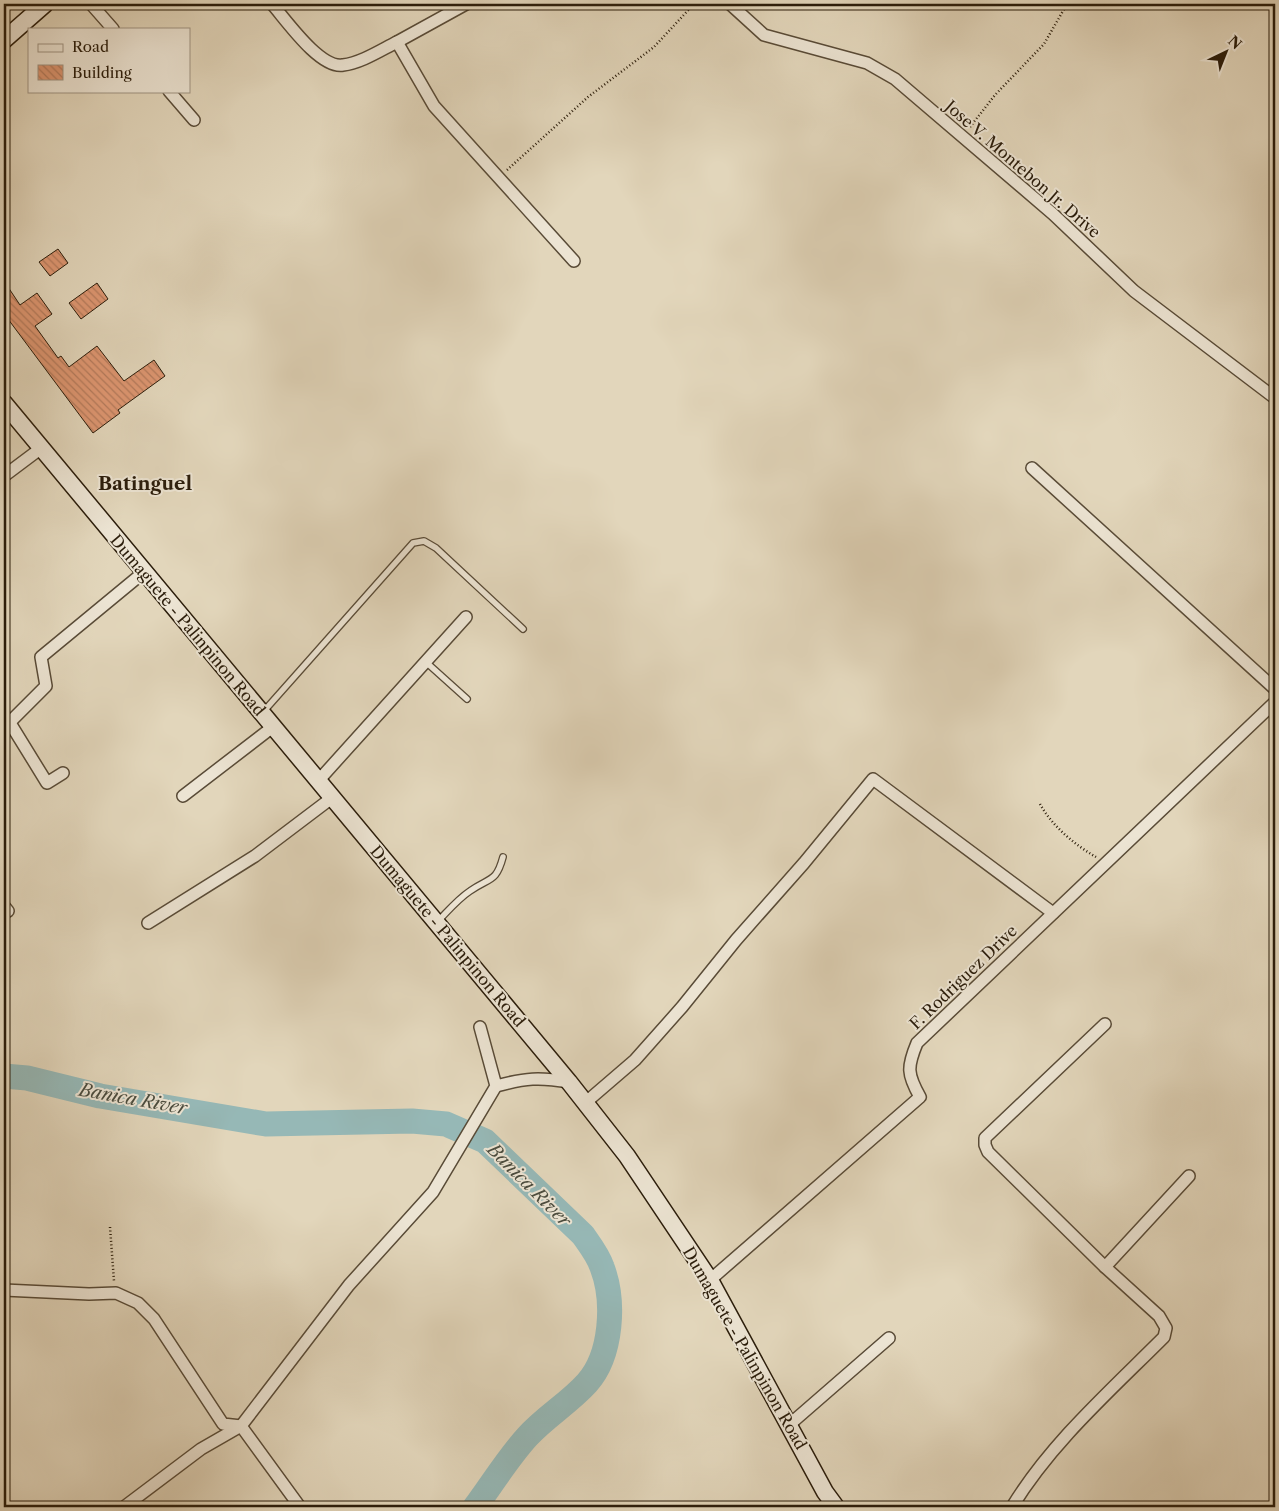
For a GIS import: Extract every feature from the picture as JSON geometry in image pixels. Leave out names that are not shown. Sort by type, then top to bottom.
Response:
[{"type":"main road","points":[[4,40],[45,4]]},
{"type":"main road","name":"Dumaguete - Palinpinon Road","points":[[4,403],[40,449],[274,726],[569,1082],[627,1156],[710,1280],[825,1492],[836,1507]]},
{"type":"street","points":[[91,4],[112,28]]},
{"type":"street","points":[[272,4],[322,59],[334,65],[353,62],[397,42],[466,4]]},
{"type":"street","name":"Jose V. Montebon Jr. Drive","points":[[730,4],[764,35],[867,63],[895,79],[1053,214],[1134,291],[1275,398]]},
{"type":"street","points":[[397,42],[434,106],[574,261]]},
{"type":"street","points":[[170,92],[194,120]]},
{"type":"street","points":[[4,476],[40,449]]},
{"type":"street","points":[[1032,468],[1275,689]]},
{"type":"street","points":[[63,773],[47,783],[6,723],[46,686],[41,657],[144,572]]},
{"type":"street","points":[[319,780],[427,663],[466,617]]},
{"type":"street","name":"F. Rodriguez Drive","points":[[710,1280],[920,1097],[912,1083],[908,1064],[916,1043],[1275,702]]},
{"type":"street","points":[[183,796],[274,726]]},
{"type":"street","points":[[585,1103],[635,1060],[676,1014],[873,779],[1053,913]]},
{"type":"street","points":[[148,923],[254,856],[333,797]]},
{"type":"street","points":[[1012,1507],[1023,1489],[1077,1423],[1164,1338],[1166,1328],[1159,1316],[1105,1268],[988,1152],[984,1145],[985,1138],[1105,1024]]},
{"type":"street","points":[[124,1507],[202,1449],[241,1426],[350,1285],[433,1192],[496,1086],[480,1026]]},
{"type":"street","points":[[496,1086],[541,1078],[569,1082]]},
{"type":"street","points":[[1105,1268],[1189,1176]]},
{"type":"street","points":[[4,1290],[88,1294],[116,1292],[138,1303],[154,1319],[223,1424],[241,1426],[300,1507]]},
{"type":"street","points":[[789,1425],[889,1338]]},
{"type":"lane","points":[[263,713],[413,543],[424,541],[436,548],[523,629]]},
{"type":"lane","points":[[427,663],[467,699]]},
{"type":"lane","points":[[436,922],[469,891],[488,882],[498,874],[503,857]]},
{"type":"path","points":[[498,178],[588,96],[654,47],[694,4]]},
{"type":"path","points":[[965,140],[973,121],[1044,44],[1067,4]]},
{"type":"path","points":[[1040,804],[1047,817],[1065,834],[1087,852],[1106,862]]},
{"type":"path","points":[[110,1227],[116,1292]]},
{"type":"building","points":[[58,249],[68,263],[50,276],[39,262]]},
{"type":"building","points":[[4,281],[20,305],[37,293],[52,314],[35,326],[58,358],[61,356],[69,367],[97,346],[124,381],[154,360],[165,376],[118,410],[120,413],[93,433],[8,319],[4,322]]},
{"type":"building","points":[[97,283],[108,299],[81,319],[69,303]]},
{"type":"waterway","name":"Banica River","points":[[4,1076],[27,1078],[100,1096],[266,1124],[412,1121],[446,1124],[485,1141],[583,1235],[602,1267],[609,1296],[610,1311],[609,1327],[602,1358],[587,1383],[527,1437],[475,1507]]},
{"type":"district","name":"Batinguel","points":[[145,483]]}]
